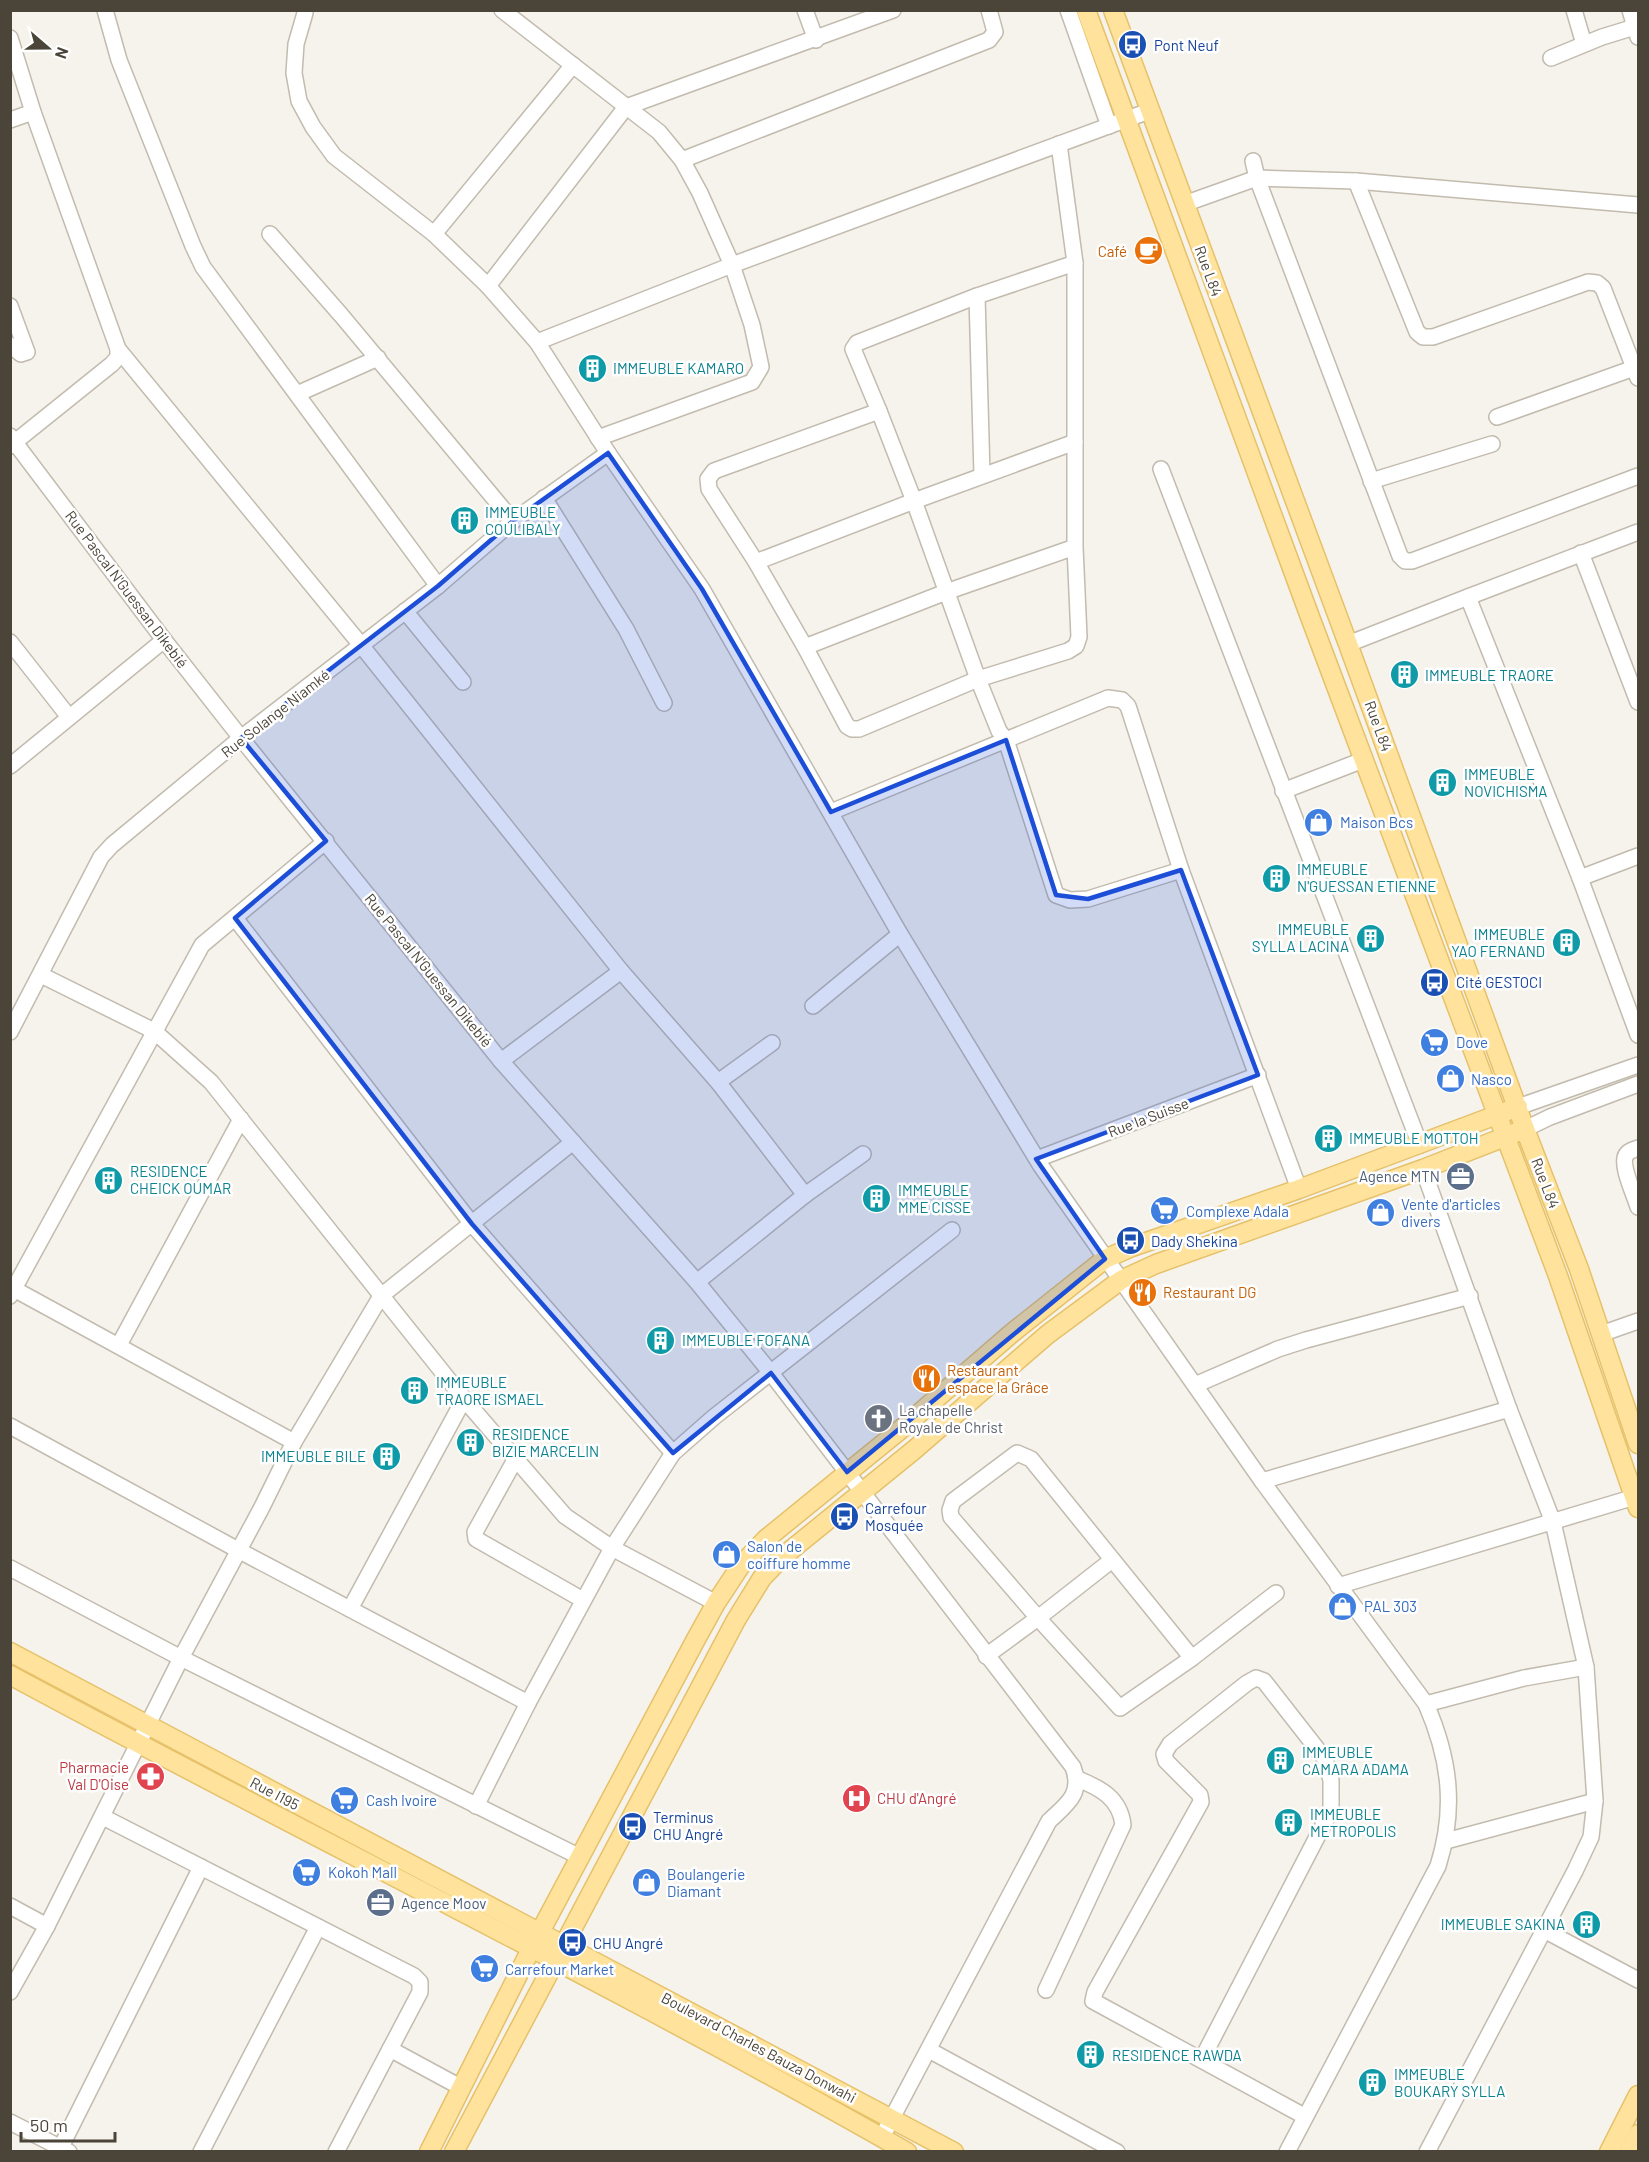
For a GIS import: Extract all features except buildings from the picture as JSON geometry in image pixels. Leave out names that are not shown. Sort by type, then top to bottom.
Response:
[{"type":"main road","name":"Rue L84","points":[[1086,10],[1117,123],[1310,617],[1504,1138],[1558,1276],[1637,1501]]},
{"type":"main road","name":"Rue L84","points":[[1113,10],[1335,607],[1525,1129],[1579,1269],[1638,1444]]},
{"type":"main road","points":[[1310,617],[1335,607]]},
{"type":"main road","points":[[429,2151],[580,1857],[695,1641],[741,1565],[765,1539],[1105,1259],[1132,1247],[1299,1189],[1518,1107]]},
{"type":"main road","points":[[454,2151],[718,1654],[762,1578],[781,1558],[1048,1334],[1120,1280],[1156,1264],[1423,1169],[1525,1129]]},
{"type":"main road","points":[[695,1641],[718,1654]]},
{"type":"main road","name":"Rue I195","points":[[10,1652],[148,1725],[536,1942]]},
{"type":"main road","name":"Rue I195","points":[[10,1675],[138,1744],[536,1942]]},
{"type":"main road","points":[[536,1942],[560,1953]]},
{"type":"main road","name":"Boulevard Charles Bauza Donwahi","points":[[560,1953],[666,1997],[954,2151]]},
{"type":"main road","name":"Boulevard Charles Bauza Donwahi","points":[[560,1953],[907,2151]]},
{"type":"main road","points":[[1609,2151],[1638,2095]]},
{"type":"main road","points":[[1629,2151],[1638,2134]]},
{"type":"street","points":[[105,10],[119,60],[204,267],[438,586]]},
{"type":"street","points":[[502,10],[659,132],[682,160],[700,193],[732,265],[752,325],[761,367],[752,382],[598,438]]},
{"type":"street","points":[[805,10],[816,40]]},
{"type":"street","points":[[488,286],[626,107],[816,40],[893,10]]},
{"type":"street","points":[[682,160],[989,40],[995,32],[988,10]]},
{"type":"street","points":[[1068,10],[1117,123]]},
{"type":"street","points":[[1574,10],[1584,44]]},
{"type":"street","points":[[1551,58],[1584,44],[1637,30],[1630,10]]},
{"type":"street","points":[[304,11],[296,44],[294,73],[299,101],[312,127],[334,156],[434,234],[488,286],[537,342],[608,453],[702,589],[900,934],[1037,1159],[1262,1481],[1426,1704],[1436,1727],[1450,1789],[1446,1841],[1438,1866],[1287,2151]]},
{"type":"street","points":[[10,38],[33,112],[118,349],[118,357],[112,364],[12,441]]},
{"type":"street","points":[[434,234],[573,65]]},
{"type":"street","points":[[537,342],[732,265],[1149,111]]},
{"type":"street","points":[[10,120],[33,112]]},
{"type":"street","points":[[879,411],[714,471],[708,479],[709,489],[756,562],[847,726],[852,729],[859,729],[978,679],[1068,651],[1076,646],[1079,637],[1075,547],[1075,263],[1059,144]]},
{"type":"street","points":[[1253,161],[1257,178],[1371,481],[1400,556],[1405,561],[1412,561],[1638,476]]},
{"type":"street","points":[[1184,204],[1257,178],[1356,181],[1638,205]]},
{"type":"street","points":[[1356,181],[1417,332],[1423,337],[1432,337],[1588,282],[1597,283],[1603,288],[1636,373],[1497,417]]},
{"type":"street","points":[[270,234],[378,358],[513,521]]},
{"type":"street","points":[[1075,263],[977,296],[857,343],[853,349],[914,501],[978,679],[999,731],[1006,740],[1056,895],[1070,900],[1088,899],[1181,870]]},
{"type":"street","points":[[977,296],[982,475]]},
{"type":"street","points":[[10,306],[27,352],[21,354],[10,345]]},
{"type":"street","points":[[118,349],[362,645],[621,971],[718,1082],[805,1195]]},
{"type":"street","points":[[297,394],[378,358]]},
{"type":"street","name":"Rue Pascal N'Guessan Dikebié","points":[[12,441],[241,738],[501,1061],[697,1282],[771,1373],[1073,1767],[1078,1779]]},
{"type":"street","points":[[756,562],[982,475],[1075,442]]},
{"type":"street","points":[[1371,481],[1492,444]]},
{"type":"street","name":"Rue Solange Niamké","points":[[10,1032],[101,857],[112,845],[241,738],[438,586],[513,521],[608,453]]},
{"type":"street","points":[[1161,469],[1420,1145]]},
{"type":"street","points":[[544,498],[626,629],[664,703]]},
{"type":"street","points":[[1348,644],[1638,532]]},
{"type":"street","points":[[805,647],[946,592],[1075,547]]},
{"type":"street","points":[[1581,553],[1638,702]]},
{"type":"street","points":[[1468,597],[1580,878],[1638,1035]]},
{"type":"street","points":[[405,611],[463,682]]},
{"type":"street","points":[[10,766],[164,640]]},
{"type":"street","points":[[10,642],[69,717]]},
{"type":"street","points":[[831,812],[1108,698],[1122,700],[1128,706],[1181,870],[1299,1189]]},
{"type":"street","points":[[1283,791],[1363,760]]},
{"type":"street","points":[[294,1442],[119,1345],[12,1292],[202,945],[326,841]]},
{"type":"street","points":[[1580,878],[1638,856]]},
{"type":"street","points":[[235,918],[472,1224],[672,1453]]},
{"type":"street","points":[[813,1006],[900,934]]},
{"type":"street","points":[[501,1061],[621,971]]},
{"type":"street","points":[[41,975],[154,1030],[211,1082],[464,1399],[565,1515],[612,1548],[716,1603]]},
{"type":"street","points":[[718,1082],[772,1043]]},
{"type":"street","points":[[1518,1107],[1638,1065]]},
{"type":"street","name":"Rue la Suisse","points":[[1037,1159],[1258,1076]]},
{"type":"street","points":[[1525,1129],[1550,1117],[1638,1084]]},
{"type":"street","points":[[119,1345],[241,1119]]},
{"type":"street","points":[[10,1992],[47,1926],[181,1658],[294,1442],[381,1296],[573,1142]]},
{"type":"street","points":[[1638,1148],[1629,1151],[1624,1157],[1624,1166],[1638,1207]]},
{"type":"street","points":[[697,1282],[805,1195],[863,1154]]},
{"type":"street","points":[[1423,1169],[1509,1409],[1553,1522],[1586,1667],[1595,1801],[1591,1837],[1427,2151]]},
{"type":"street","points":[[476,1806],[583,1600],[612,1548],[672,1453],[714,1417],[952,1230]]},
{"type":"street","points":[[1195,1384],[1297,1343],[1470,1296]]},
{"type":"street","points":[[1601,1334],[1638,1321]]},
{"type":"street","points":[[350,1609],[464,1399]]},
{"type":"street","points":[[1262,1481],[1509,1409]]},
{"type":"street","points":[[10,1426],[238,1550],[528,1703]]},
{"type":"street","points":[[1192,1658],[1030,1459],[1017,1453],[953,1501],[950,1510],[951,1517],[1120,1708],[1192,1658],[1276,1593]]},
{"type":"street","points":[[516,1458],[475,1532],[476,1539],[583,1600]]},
{"type":"street","points":[[1338,1586],[1553,1522],[1637,1501]]},
{"type":"street","points":[[986,1656],[1112,1560]]},
{"type":"street","points":[[10,1568],[181,1658],[580,1857]]},
{"type":"street","points":[[1426,1704],[1524,1678],[1586,1667]]},
{"type":"street","points":[[1202,2059],[1331,1810],[1331,1780],[1325,1759],[1264,1681],[1256,1678],[1170,1744],[1164,1754],[1166,1761],[1200,1795],[1201,1802],[1095,1992],[1093,2001],[1304,2116]]},
{"type":"street","points":[[882,2137],[1049,1821],[1070,1802],[1078,1779],[1112,1798],[1122,1817],[1123,1825],[1046,1990]]},
{"type":"street","points":[[1446,1841],[1595,1801]]},
{"type":"street","points":[[103,1817],[414,1976],[420,1982],[420,1992],[336,2151]]},
{"type":"street","points":[[10,2122],[65,2149],[201,1867]]},
{"type":"street","points":[[10,1906],[47,1926]]},
{"type":"street","points":[[201,2151],[318,1927]]},
{"type":"street","points":[[1544,1930],[1638,1980]]},
{"type":"street","points":[[390,2049],[462,2088]]},
{"type":"street","points":[[929,2050],[1117,2151]]},
{"type":"highlighted area","points":[[608,453],[702,589],[831,812],[1006,740],[1056,895],[1088,899],[1181,870],[1258,1075],[1036,1159],[1105,1259],[900,1430],[847,1472],[771,1373],[673,1453],[472,1224],[235,918],[326,841],[241,738],[438,586],[513,521]]},
{"type":"place","name":"Pont Neuf","points":[[1133,45]]},
{"type":"place","name":"Café","points":[[1148,251]]},
{"type":"place","name":"IMMEUBLE KAMARO","points":[[592,368]]},
{"type":"place","name":"IMMEUBLE COULIBALY","points":[[464,521]]},
{"type":"place","name":"IMMEUBLE TRAORE","points":[[1404,675]]},
{"type":"place","name":"IMMEUBLE NOVICHISMA","points":[[1443,783]]},
{"type":"place","name":"Maison Bcs","points":[[1319,822]]},
{"type":"place","name":"IMMEUBLE N'GUESSAN ETIENNE","points":[[1276,878]]},
{"type":"place","name":"IMMEUBLE SYLLA LACINA","points":[[1370,938]]},
{"type":"place","name":"IMMEUBLE YAO FERNAND","points":[[1566,943]]},
{"type":"place","name":"Cité GESTOCI","points":[[1435,982]]},
{"type":"place","name":"Dove","points":[[1435,1042]]},
{"type":"place","name":"Nasco","points":[[1450,1079]]},
{"type":"place","name":"IMMEUBLE MOTTOH","points":[[1328,1138]]},
{"type":"place","name":"Agence MTN","points":[[1461,1176]]},
{"type":"place","name":"RESIDENCE CHEICK OUMAR","points":[[109,1180]]},
{"type":"place","name":"IMMEUBLE MME CISSE","points":[[877,1199]]},
{"type":"place","name":"Complexe Adala","points":[[1165,1211]]},
{"type":"place","name":"Vente d'articles divers","points":[[1380,1213]]},
{"type":"place","name":"Dady Shekina","points":[[1130,1241]]},
{"type":"place","name":"Restaurant DG","points":[[1142,1292]]},
{"type":"place","name":"IMMEUBLE FOFANA","points":[[661,1340]]},
{"type":"place","name":"Restaurant espace la Grâce","points":[[926,1379]]},
{"type":"place","name":"IMMEUBLE TRAORE ISMAEL","points":[[415,1391]]},
{"type":"place","name":"La chapelle Royale de Christ","points":[[878,1419]]},
{"type":"place","name":"RESIDENCE BIZIE MARCELIN","points":[[471,1443]]},
{"type":"place","name":"IMMEUBLE BILE","points":[[387,1456]]},
{"type":"place","name":"Carrefour Mosquée","points":[[844,1517]]},
{"type":"place","name":"Salon de coiffure homme","points":[[726,1555]]},
{"type":"place","name":"PAL 303","points":[[1343,1606]]},
{"type":"place","name":"IMMEUBLE CAMARA ADAMA","points":[[1281,1761]]},
{"type":"place","name":"Pharmacie Val D'Oise","points":[[150,1776]]},
{"type":"place","name":"CHU d'Angré","points":[[856,1798]]},
{"type":"place","name":"Cash Ivoire","points":[[345,1800]]},
{"type":"place","name":"IMMEUBLE METROPOLIS","points":[[1289,1823]]},
{"type":"place","name":"Terminus CHU Angré","points":[[632,1826]]},
{"type":"place","name":"Kokoh Mall","points":[[307,1872]]},
{"type":"place","name":"Boulangerie Diamant","points":[[646,1883]]},
{"type":"place","name":"Agence Moov","points":[[380,1903]]},
{"type":"place","name":"IMMEUBLE SAKINA","points":[[1586,1924]]},
{"type":"place","name":"CHU Angré","points":[[572,1943]]},
{"type":"place","name":"Carrefour Market","points":[[484,1969]]},
{"type":"place","name":"RESIDENCE RAWDA","points":[[1091,2055]]},
{"type":"place","name":"IMMEUBLE BOUKARY SYLLA","points":[[1373,2083]]}]
